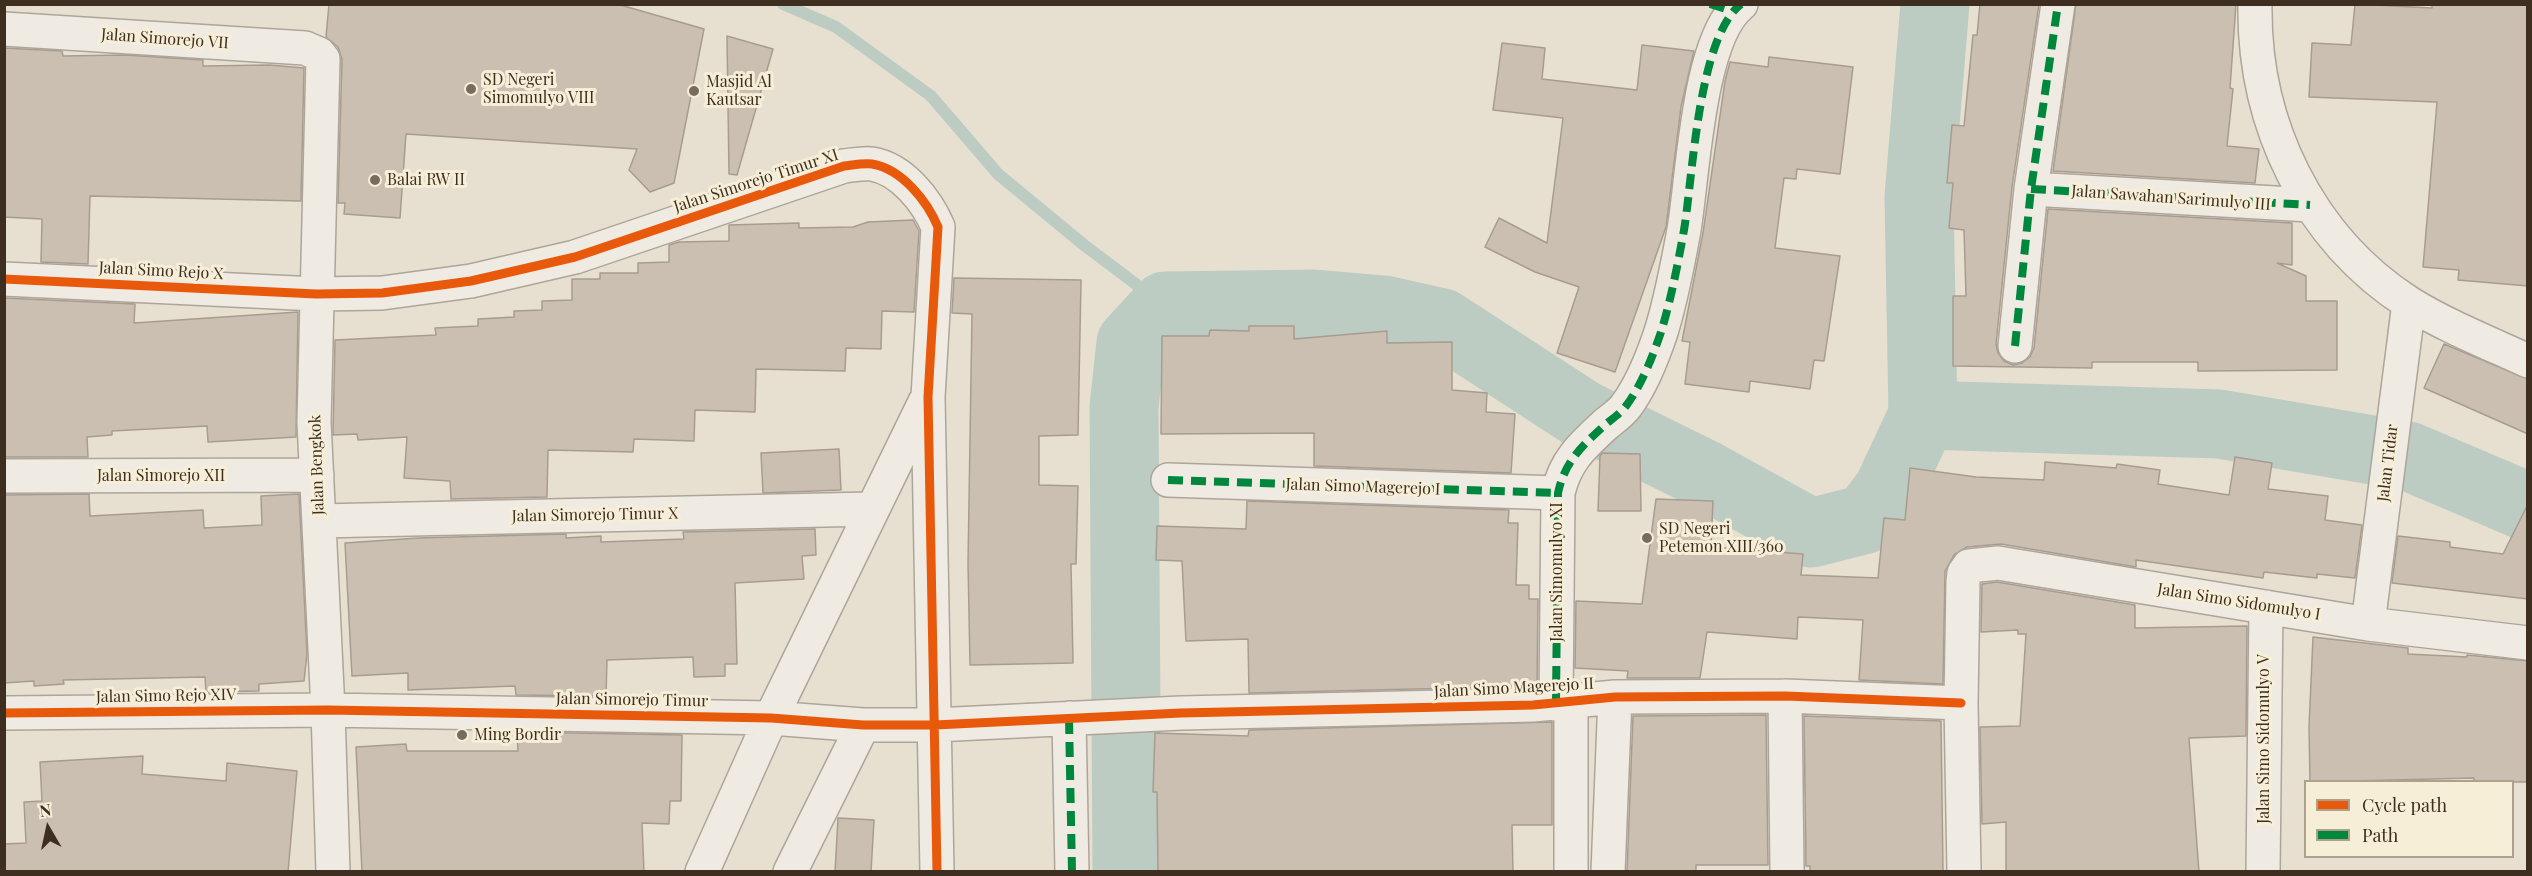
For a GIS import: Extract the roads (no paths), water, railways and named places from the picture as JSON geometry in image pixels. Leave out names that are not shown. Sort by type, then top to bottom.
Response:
[{"type":"street","points":[[2015,346],[2031,189],[2058,4]]},
{"type":"street","points":[[2255,4],[2258,56],[2268,115],[2286,162],[2310,205],[2336,239],[2409,303],[2528,361]]},
{"type":"street","name":"Jalan Simomulyo XI","points":[[1571,872],[1563,703],[1558,493],[1569,461],[1580,447],[1625,407],[1661,332],[1683,231],[1705,86],[1715,44],[1728,7]]},
{"type":"street","name":"Jalan Simorejo VII","points":[[4,29],[305,48],[319,54],[323,59]]},
{"type":"street","name":"Jalan Bengkok","points":[[323,59],[314,422],[328,710],[333,872]]},
{"type":"street","name":"Jalan Simorejo Timur XI","points":[[316,294],[382,292],[471,281],[564,260],[844,166],[871,164],[905,181],[931,209],[938,227],[928,397],[935,725]]},
{"type":"street","name":"Jalan Sawahan Sarimulyo III","points":[[2031,189],[2310,205]]},
{"type":"street","name":"Jalan Simo Rejo X","points":[[4,279],[316,294]]},
{"type":"street","name":"Jalan Tidar","points":[[2368,624],[2409,303]]},
{"type":"street","points":[[702,872],[771,718],[871,509],[928,397]]},
{"type":"street","name":"Jalan Simorejo XII","points":[[4,476],[317,475]]},
{"type":"street","name":"Jalan Simo Magerejo I","points":[[1168,480],[1558,493]]},
{"type":"street","name":"Jalan Simorejo Timur X","points":[[319,521],[871,509]]},
{"type":"street","name":"Jalan Simo Sidomulyo I","points":[[1960,703],[1963,582],[1964,573],[1969,566],[1998,563],[2368,624],[2528,643]]},
{"type":"street","name":"Jalan Simo Sidomulyo V","points":[[2263,872],[2266,607]]},
{"type":"street","points":[[1785,696],[1787,872]]},
{"type":"street","name":"Jalan Simo Magerejo II","points":[[1069,718],[1563,703],[1615,697],[1785,696],[1960,703]]},
{"type":"street","points":[[1608,872],[1615,697]]},
{"type":"street","points":[[1960,703],[1964,872]]},
{"type":"street","name":"Jalan Simorejo Timur","points":[[328,710],[771,718],[863,725],[935,725],[1069,718]]},
{"type":"street","name":"Jalan Simo Rejo XIV","points":[[4,713],[328,710]]},
{"type":"street","points":[[1069,718],[1072,872]]},
{"type":"street","points":[[790,872],[863,725]]},
{"type":"street","points":[[935,725],[937,872]]},
{"type":"waterway","points":[[783,4],[836,27],[931,96],[998,174],[1084,245],[1165,306]]},
{"type":"waterway","points":[[1127,872],[1124,407],[1131,343],[1165,306],[1315,304],[1384,310],[1442,323],[1582,414],[1704,474],[1811,533],[1866,519],[1888,490],[1923,415],[1919,197],[1935,4]]},
{"type":"waterway","points":[[1923,415],[2219,424],[2408,456],[2528,507]]},
{"type":"place","name":"SD Negeri Simomulyo VIII","points":[[471,89]]},
{"type":"place","name":"Masjid Al Kautsar","points":[[694,91]]},
{"type":"place","name":"Balai RW II","points":[[375,180]]},
{"type":"place","name":"SD Negeri Petemon XIII/360","points":[[1647,538]]},
{"type":"place","name":"Ming Bordir","points":[[462,735]]}]
